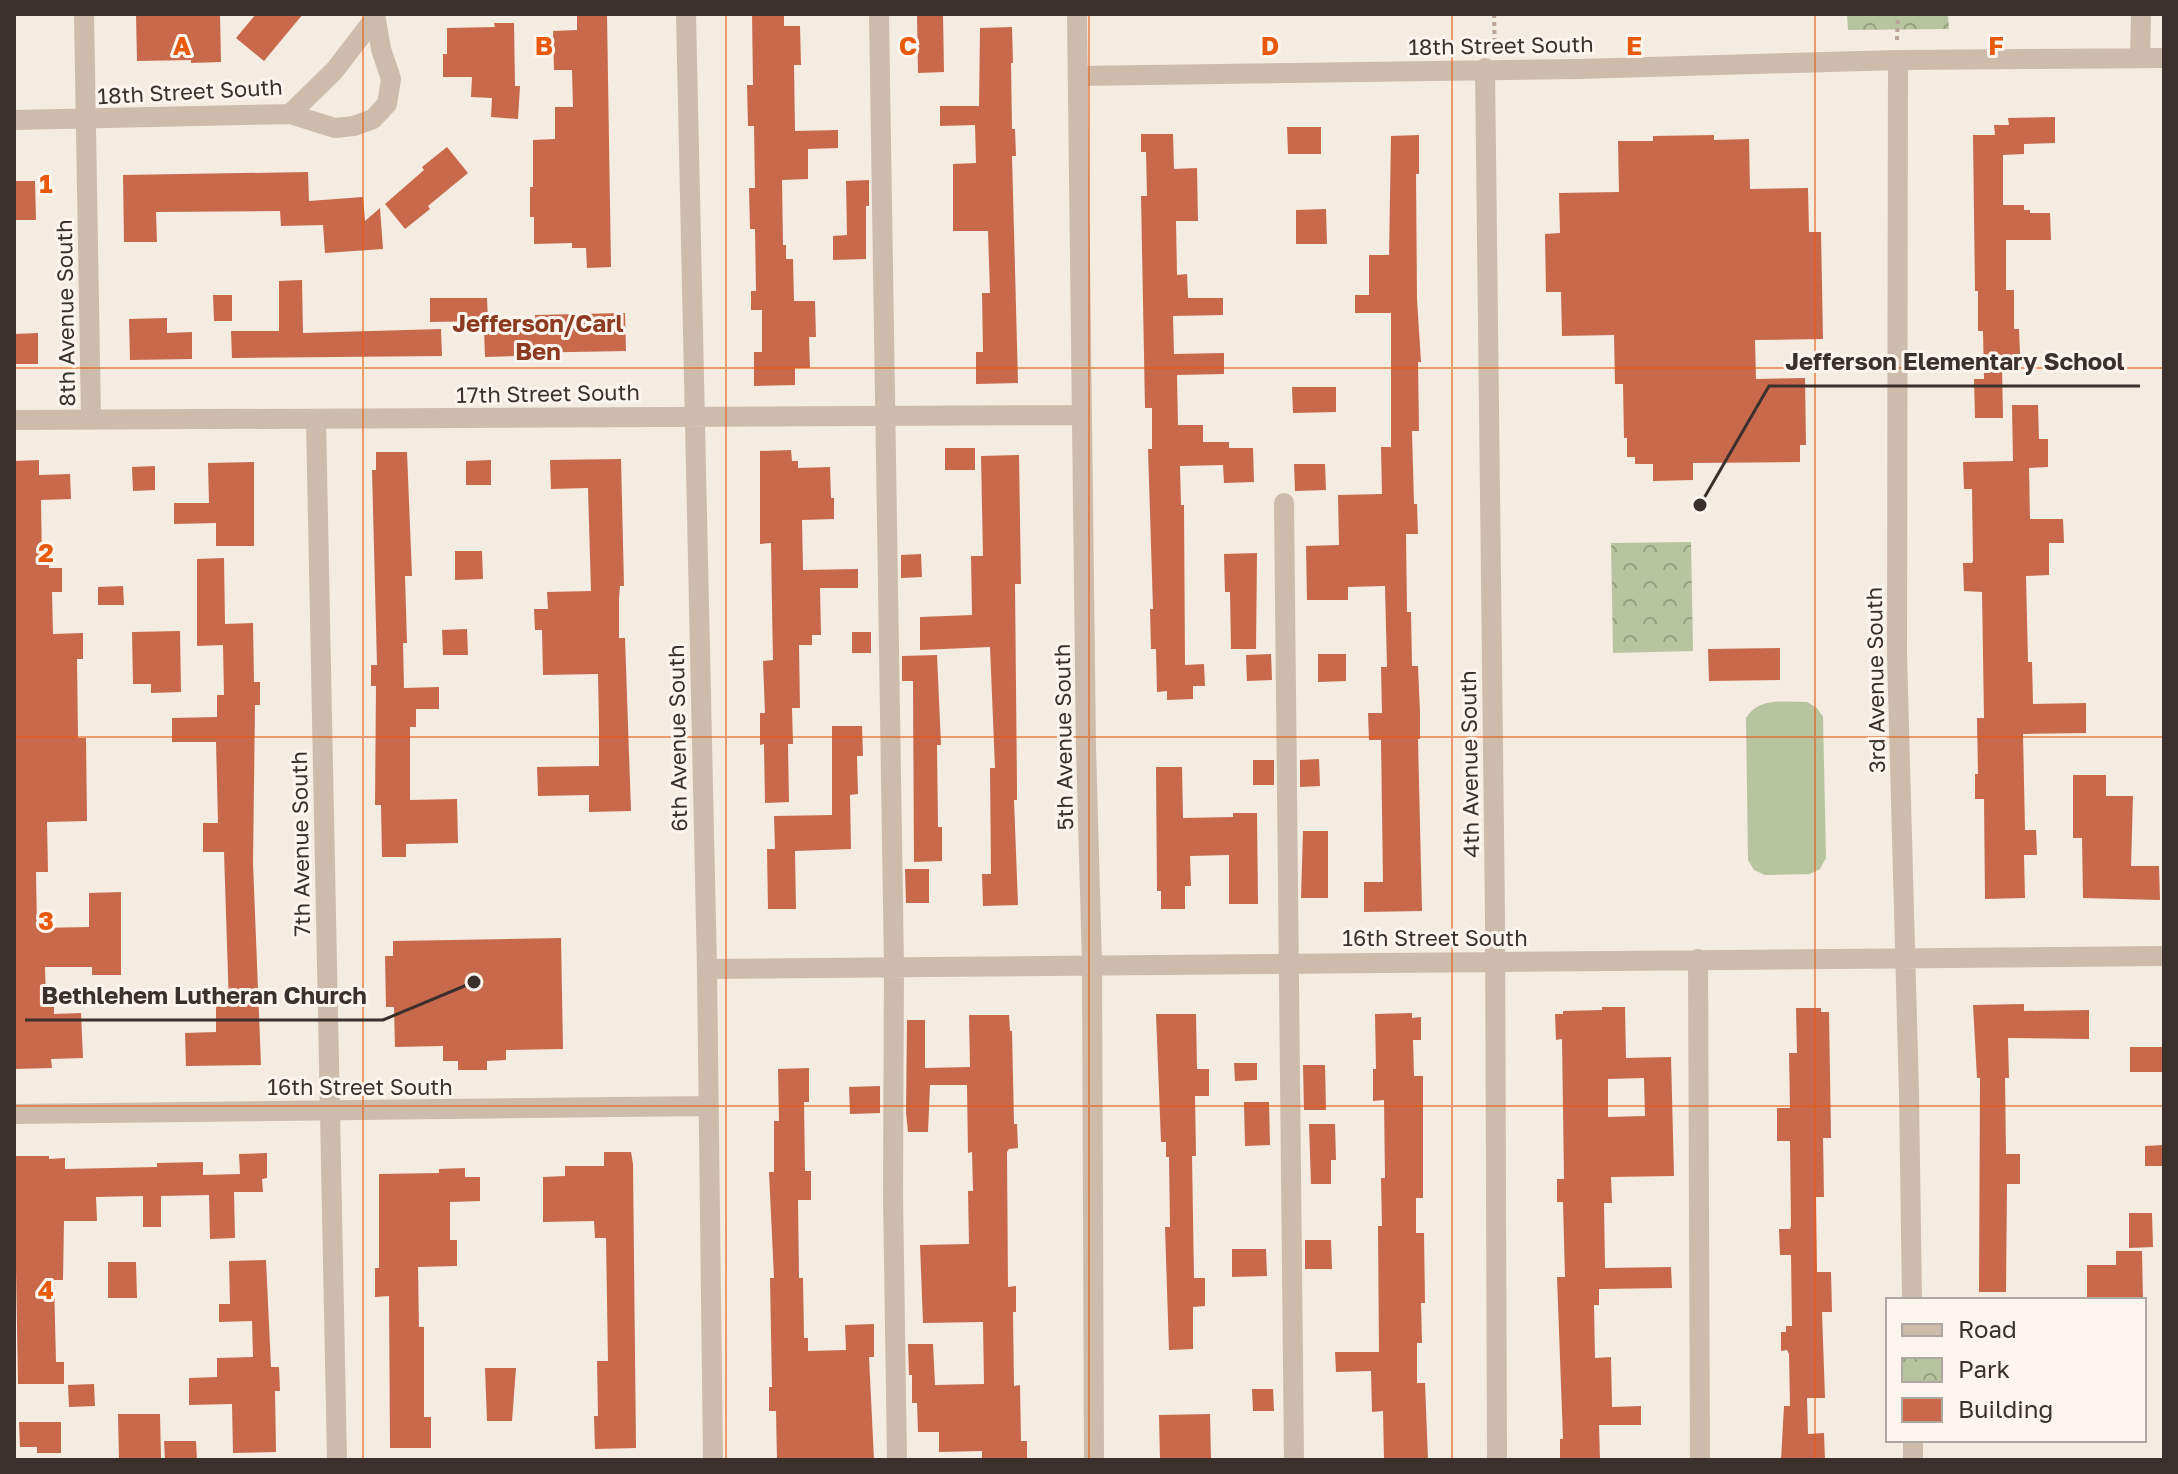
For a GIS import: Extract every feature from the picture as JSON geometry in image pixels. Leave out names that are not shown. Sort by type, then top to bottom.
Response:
[{"type":"street","name":"8th Avenue South","points":[[84,14],[91,419]]},
{"type":"street","name":"6th Avenue South","points":[[686,14],[707,969],[713,1460]]},
{"type":"street","points":[[879,14],[894,967],[897,1460]]},
{"type":"street","name":"5th Avenue South","points":[[1077,14],[1086,747],[1092,964],[1094,1460]]},
{"type":"street","points":[[2140,58],[2141,14]]},
{"type":"street","name":"18th Street South","points":[[14,120],[290,114],[334,71],[375,16]]},
{"type":"street","points":[[290,114],[335,128],[354,126],[373,119],[387,104],[391,79],[375,16]]},
{"type":"street","name":"18th Street South","points":[[1078,76],[1578,69],[1898,60],[2164,58]]},
{"type":"street","name":"3rd Avenue South","points":[[1898,60],[1897,639],[1912,1298]]},
{"type":"street","name":"4th Avenue South","points":[[1485,68],[1497,1460]]},
{"type":"street","name":"17th Street South","points":[[14,420],[1082,415]]},
{"type":"street","name":"7th Avenue South","points":[[316,420],[337,1460]]},
{"type":"street","points":[[1284,503],[1294,1460]]},
{"type":"street","name":"16th Street South","points":[[707,969],[2164,956]]},
{"type":"street","points":[[1698,959],[1700,1460]]},
{"type":"street","name":"16th Street South","points":[[14,1114],[707,1106]]},
{"type":"path","points":[[1494,14],[1495,40]]},
{"type":"green space","points":[[1847,14],[1948,14],[1949,29],[1848,30]]},
{"type":"green space","points":[[1691,542],[1693,651],[1613,653],[1611,543]]},
{"type":"green space","points":[[1807,702],[1817,708],[1823,717],[1826,858],[1820,869],[1810,874],[1765,875],[1754,870],[1748,860],[1746,718],[1751,711],[1765,704]]},
{"type":"building","points":[[136,14],[220,14],[221,62],[137,61]]},
{"type":"building","points":[[256,14],[303,14],[264,61],[236,38]]},
{"type":"building","points":[[577,14],[607,14],[611,267],[587,268],[586,248],[572,248],[572,243],[534,244],[534,217],[530,217],[533,140],[555,139],[555,107],[573,107],[572,70],[554,70],[553,31],[577,30]]},
{"type":"building","points":[[752,14],[784,14],[784,26],[800,26],[801,65],[794,65],[795,131],[838,130],[838,148],[808,149],[808,179],[782,180],[783,245],[786,245],[786,259],[793,259],[794,301],[815,301],[816,337],[809,337],[810,368],[795,368],[795,385],[754,386],[754,352],[762,352],[762,310],[751,310],[751,291],[756,291],[755,229],[750,229],[749,188],[755,188],[754,126],[748,126],[747,85],[753,85]]},
{"type":"building","points":[[917,14],[943,14],[944,72],[918,73]]},
{"type":"building","points":[[494,23],[514,23],[515,86],[520,86],[518,119],[491,117],[492,98],[471,97],[472,77],[443,77],[447,28],[495,27]]},
{"type":"building","points":[[1012,27],[1018,383],[976,384],[976,352],[983,352],[982,293],[990,293],[988,231],[953,231],[953,164],[976,163],[975,125],[940,126],[940,106],[979,106],[980,28]]},
{"type":"building","points":[[2055,117],[2055,143],[2024,144],[2024,154],[2003,155],[2003,205],[2024,205],[2024,210],[2030,210],[2030,213],[2050,213],[2051,240],[2006,240],[2006,290],[2014,290],[2014,329],[2019,329],[2020,354],[2016,354],[2016,367],[2002,368],[2003,418],[1975,418],[1974,379],[1984,379],[1983,331],[1978,331],[1978,291],[1975,291],[1973,135],[1995,135],[1994,125],[2009,125],[2008,118]]},
{"type":"building","points":[[1287,127],[1321,127],[1321,154],[1288,154]]},
{"type":"building","points":[[1141,134],[1173,134],[1174,169],[1197,168],[1198,221],[1176,221],[1177,275],[1187,274],[1188,298],[1223,298],[1223,315],[1173,316],[1174,354],[1224,353],[1224,374],[1177,375],[1178,425],[1203,425],[1203,442],[1229,442],[1229,448],[1253,448],[1254,482],[1224,483],[1223,465],[1180,466],[1181,505],[1184,505],[1185,665],[1204,664],[1205,686],[1193,686],[1193,699],[1167,700],[1167,691],[1157,692],[1156,649],[1151,649],[1150,609],[1153,609],[1148,449],[1152,449],[1152,408],[1145,408],[1141,196],[1147,196],[1146,152],[1141,152]]},
{"type":"building","points":[[1419,135],[1419,174],[1416,174],[1417,299],[1421,362],[1418,362],[1419,431],[1412,431],[1418,534],[1406,534],[1407,612],[1411,612],[1412,666],[1418,666],[1420,713],[1422,911],[1364,912],[1364,882],[1383,882],[1381,740],[1369,740],[1368,713],[1382,713],[1381,667],[1387,667],[1385,586],[1348,587],[1348,600],[1307,600],[1306,546],[1339,545],[1338,495],[1382,494],[1381,447],[1391,447],[1391,313],[1355,313],[1355,295],[1369,295],[1369,255],[1389,255],[1391,136]]},
{"type":"building","points":[[1714,135],[1714,140],[1749,139],[1750,189],[1808,188],[1809,232],[1821,232],[1823,339],[1755,340],[1756,379],[1805,378],[1806,445],[1800,445],[1800,462],[1693,463],[1693,480],[1653,481],[1653,464],[1635,464],[1635,457],[1627,457],[1623,384],[1615,384],[1614,335],[1562,336],[1561,292],[1546,292],[1545,234],[1560,233],[1559,193],[1619,192],[1618,141],[1653,141],[1653,136]]},
{"type":"building","points":[[447,147],[468,173],[405,229],[385,204]]},
{"type":"building","points":[[308,172],[309,201],[363,197],[365,221],[380,208],[383,249],[325,253],[323,225],[281,226],[280,211],[156,212],[157,242],[124,242],[123,175]]},
{"type":"building","points":[[869,180],[866,259],[833,260],[833,236],[847,235],[846,181]]},
{"type":"building","points":[[14,181],[35,181],[36,220],[14,220]]},
{"type":"building","points":[[1326,209],[1327,244],[1296,244],[1296,210]]},
{"type":"building","points":[[302,280],[303,333],[441,329],[442,356],[232,358],[231,331],[279,331],[279,281]]},
{"type":"building","points":[[213,295],[232,295],[232,321],[214,321]]},
{"type":"building","points":[[430,298],[487,298],[488,321],[430,322]]},
{"type":"building","points":[[625,313],[626,351],[517,353],[517,356],[485,357],[484,329],[536,328],[535,315]]},
{"type":"building","points":[[167,318],[167,333],[192,332],[192,359],[130,360],[129,319]]},
{"type":"building","points":[[38,333],[38,364],[14,364],[14,334]]},
{"type":"building","points":[[1292,387],[1336,387],[1336,412],[1293,413]]},
{"type":"building","points":[[2012,405],[2038,405],[2039,439],[2048,439],[2048,467],[2029,468],[2030,519],[2063,519],[2064,543],[2049,543],[2049,575],[2026,576],[2028,662],[2032,662],[2033,704],[2086,703],[2086,733],[2023,734],[2025,830],[2036,830],[2037,855],[2024,855],[2025,898],[1985,899],[1984,799],[1975,799],[1977,718],[1984,718],[1982,592],[1964,591],[1963,563],[1973,561],[1972,489],[1964,489],[1963,462],[2013,461]]},
{"type":"building","points":[[945,448],[975,448],[975,470],[945,470]]},
{"type":"building","points":[[791,450],[792,461],[798,461],[798,468],[830,467],[831,498],[834,498],[834,519],[802,520],[803,570],[858,569],[858,588],[820,588],[821,635],[812,635],[812,645],[799,645],[800,708],[792,708],[793,744],[788,744],[789,802],[765,803],[760,713],[765,713],[763,661],[773,660],[771,543],[760,544],[760,451]]},
{"type":"building","points":[[376,452],[407,452],[412,576],[405,576],[407,643],[403,643],[404,688],[439,687],[439,709],[416,709],[416,727],[410,727],[410,800],[457,799],[458,843],[406,844],[406,857],[382,857],[381,805],[375,805],[376,686],[371,686],[371,665],[377,665],[372,470],[376,470]]},
{"type":"building","points":[[1019,455],[1021,584],[1015,584],[1017,800],[1014,800],[1018,905],[983,906],[982,874],[991,874],[990,768],[995,768],[990,647],[920,650],[920,617],[972,615],[971,556],[983,556],[981,456]]},
{"type":"building","points":[[621,459],[624,586],[620,586],[619,638],[625,638],[631,811],[589,812],[589,795],[538,796],[537,767],[599,766],[598,674],[543,675],[542,630],[535,630],[534,609],[548,609],[547,592],[591,591],[588,488],[551,489],[550,460]]},
{"type":"building","points":[[39,460],[39,475],[70,474],[71,499],[41,500],[42,563],[49,563],[49,568],[62,568],[62,592],[52,592],[53,634],[83,633],[83,659],[77,659],[78,738],[86,738],[87,821],[47,822],[48,872],[36,872],[37,928],[89,927],[89,893],[121,892],[121,975],[92,975],[92,967],[45,967],[46,1004],[54,1004],[54,1014],[81,1013],[83,1058],[51,1059],[52,1068],[14,1069],[14,461]]},
{"type":"building","points":[[491,460],[491,485],[466,485],[466,461]]},
{"type":"building","points":[[254,462],[254,546],[216,546],[216,523],[174,524],[174,503],[209,503],[208,463]]},
{"type":"building","points":[[1294,464],[1325,464],[1326,490],[1295,491]]},
{"type":"building","points":[[155,466],[155,490],[133,491],[132,467]]},
{"type":"building","points":[[455,551],[482,551],[483,579],[455,580]]},
{"type":"building","points":[[1257,553],[1256,649],[1231,649],[1230,592],[1225,592],[1224,554]]},
{"type":"building","points":[[921,554],[922,577],[901,578],[901,555]]},
{"type":"building","points":[[224,558],[225,624],[253,623],[254,682],[260,682],[260,705],[255,705],[253,863],[261,1065],[186,1066],[185,1033],[216,1032],[216,1006],[229,1006],[224,852],[203,852],[203,823],[218,823],[216,742],[172,742],[172,718],[217,717],[217,695],[224,695],[223,645],[197,646],[197,559]]},
{"type":"building","points":[[123,586],[124,605],[98,605],[98,587]]},
{"type":"building","points":[[467,629],[468,655],[443,655],[442,630]]},
{"type":"building","points":[[180,631],[181,692],[151,693],[151,684],[133,684],[132,632]]},
{"type":"building","points":[[852,632],[871,632],[871,653],[852,653]]},
{"type":"building","points":[[1780,648],[1780,680],[1709,681],[1708,649]]},
{"type":"building","points":[[1271,654],[1272,680],[1247,681],[1246,655]]},
{"type":"building","points":[[1318,654],[1346,654],[1346,681],[1318,682]]},
{"type":"building","points":[[937,655],[941,745],[937,745],[938,827],[942,827],[942,861],[914,862],[913,681],[902,681],[902,656]]},
{"type":"building","points":[[832,726],[862,726],[863,756],[857,756],[858,794],[850,795],[851,849],[795,851],[796,909],[768,909],[767,849],[775,849],[774,816],[832,815]]},
{"type":"building","points":[[1319,759],[1320,786],[1300,787],[1300,760]]},
{"type":"building","points":[[1253,760],[1274,760],[1274,785],[1253,785]]},
{"type":"building","points":[[1156,767],[1182,767],[1183,818],[1257,813],[1258,904],[1229,904],[1229,855],[1190,856],[1191,886],[1185,886],[1185,909],[1161,909],[1161,891],[1157,891]]},
{"type":"building","points":[[2073,775],[2106,775],[2106,796],[2133,796],[2131,866],[2159,866],[2160,900],[2083,898],[2082,838],[2073,838]]},
{"type":"building","points":[[1303,831],[1328,831],[1328,898],[1301,898]]},
{"type":"building","points":[[905,869],[929,869],[929,903],[906,903]]},
{"type":"building","points":[[561,938],[563,1049],[506,1050],[506,1060],[487,1061],[487,1070],[458,1070],[458,1061],[443,1061],[443,1046],[395,1047],[394,1007],[386,1007],[385,956],[393,956],[393,941]]},
{"type":"building","points":[[2024,1004],[2024,1011],[2089,1010],[2089,1039],[2008,1038],[2006,1154],[2020,1154],[2020,1184],[2007,1184],[2006,1292],[1979,1292],[1980,1078],[1977,1078],[1973,1005]]},
{"type":"building","points":[[1602,1007],[1625,1007],[1626,1058],[1671,1057],[1674,1176],[1611,1177],[1612,1203],[1604,1203],[1605,1268],[1671,1267],[1672,1288],[1599,1289],[1599,1305],[1594,1305],[1595,1358],[1611,1357],[1612,1407],[1641,1406],[1641,1425],[1599,1425],[1600,1460],[1560,1460],[1560,1439],[1563,1439],[1557,1277],[1565,1277],[1563,1202],[1557,1202],[1557,1179],[1564,1179],[1562,1039],[1556,1040],[1555,1014],[1602,1010]],"holes":[[[1644,1078],[1645,1116],[1608,1117],[1608,1079]]]},
{"type":"building","points":[[1796,1008],[1821,1008],[1821,1012],[1829,1012],[1831,1138],[1823,1138],[1824,1197],[1816,1197],[1817,1272],[1831,1272],[1832,1312],[1822,1312],[1825,1398],[1807,1398],[1808,1434],[1824,1433],[1825,1460],[1781,1460],[1784,1406],[1790,1406],[1789,1354],[1787,1350],[1781,1351],[1781,1332],[1786,1332],[1786,1326],[1792,1326],[1791,1255],[1780,1255],[1779,1229],[1790,1229],[1791,1226],[1790,1141],[1777,1141],[1777,1108],[1790,1108],[1789,1053],[1797,1053]]},
{"type":"building","points":[[1412,1013],[1412,1018],[1421,1017],[1421,1040],[1413,1040],[1414,1076],[1423,1076],[1423,1198],[1416,1198],[1416,1233],[1424,1233],[1425,1303],[1421,1303],[1422,1343],[1417,1343],[1417,1383],[1425,1383],[1428,1460],[1384,1460],[1383,1411],[1372,1412],[1371,1371],[1336,1372],[1335,1352],[1379,1352],[1378,1226],[1382,1226],[1381,1178],[1385,1178],[1384,1100],[1373,1101],[1375,1014]]},
{"type":"building","points":[[1156,1014],[1196,1014],[1197,1069],[1209,1069],[1209,1096],[1195,1096],[1196,1156],[1192,1156],[1194,1278],[1205,1278],[1205,1306],[1193,1307],[1193,1349],[1169,1350],[1165,1227],[1170,1227],[1169,1157],[1166,1157],[1166,1142],[1161,1142]]},
{"type":"building","points":[[969,1015],[1009,1015],[1012,1031],[1014,1124],[1017,1124],[1018,1148],[1007,1152],[1008,1287],[1016,1286],[1016,1312],[1013,1312],[1014,1386],[1020,1385],[1021,1441],[1027,1441],[1027,1460],[982,1460],[982,1451],[939,1452],[939,1432],[918,1432],[917,1403],[912,1403],[908,1344],[933,1344],[935,1385],[984,1384],[983,1322],[923,1323],[920,1245],[969,1244],[968,1191],[973,1191],[972,1152],[968,1153],[967,1085],[930,1085],[928,1132],[908,1132],[906,1113],[907,1020],[925,1020],[925,1068],[970,1067]]},
{"type":"building","points":[[2130,1047],[2164,1047],[2164,1072],[2130,1072]]},
{"type":"building","points":[[1234,1063],[1257,1063],[1257,1080],[1235,1081]]},
{"type":"building","points":[[1303,1065],[1325,1065],[1326,1110],[1304,1110]]},
{"type":"building","points":[[809,1068],[809,1102],[804,1102],[805,1171],[811,1171],[811,1200],[798,1200],[804,1338],[808,1338],[808,1351],[846,1350],[845,1325],[874,1324],[874,1357],[869,1357],[874,1460],[777,1460],[776,1411],[769,1411],[769,1387],[772,1387],[770,1278],[774,1278],[769,1172],[774,1172],[774,1121],[779,1121],[778,1069]]},
{"type":"building","points":[[880,1086],[880,1113],[850,1114],[849,1087]]},
{"type":"building","points":[[1244,1102],[1269,1102],[1270,1145],[1245,1146]]},
{"type":"building","points":[[1309,1124],[1335,1124],[1336,1160],[1331,1160],[1331,1184],[1311,1184]]},
{"type":"building","points":[[2164,1145],[2164,1166],[2145,1166],[2145,1146]]},
{"type":"building","points":[[604,1152],[631,1152],[633,1164],[636,1448],[595,1449],[597,1361],[608,1361],[606,1238],[595,1238],[594,1221],[543,1222],[543,1177],[565,1176],[565,1166],[604,1166]]},
{"type":"building","points":[[267,1153],[267,1178],[262,1179],[263,1192],[234,1192],[235,1238],[210,1239],[209,1195],[161,1196],[161,1227],[143,1227],[143,1196],[96,1197],[97,1221],[64,1221],[63,1280],[54,1280],[56,1362],[64,1362],[64,1384],[18,1384],[14,1156],[65,1158],[65,1169],[157,1167],[157,1163],[203,1162],[203,1175],[240,1174],[239,1154]]},
{"type":"building","points":[[465,1168],[465,1177],[480,1177],[480,1201],[450,1202],[450,1240],[457,1240],[457,1266],[418,1267],[419,1327],[424,1327],[424,1417],[431,1417],[431,1448],[390,1448],[389,1296],[375,1297],[375,1268],[379,1268],[379,1174],[439,1173],[439,1169]]},
{"type":"building","points":[[2129,1213],[2152,1213],[2153,1247],[2129,1248]]},
{"type":"building","points":[[1305,1240],[1331,1240],[1332,1269],[1305,1269]]},
{"type":"building","points":[[1232,1249],[1266,1249],[1267,1276],[1232,1277]]},
{"type":"building","points":[[2116,1251],[2142,1251],[2143,1298],[2087,1298],[2087,1265],[2116,1265]]},
{"type":"building","points":[[266,1260],[271,1367],[279,1367],[280,1391],[275,1391],[276,1452],[233,1453],[232,1404],[189,1405],[189,1378],[217,1377],[217,1358],[253,1357],[252,1321],[219,1322],[219,1304],[230,1304],[229,1261]]},
{"type":"building","points":[[108,1262],[136,1262],[137,1298],[108,1298]]},
{"type":"building","points":[[485,1368],[516,1368],[512,1421],[487,1421]]},
{"type":"building","points":[[94,1384],[95,1406],[69,1407],[68,1385]]},
{"type":"building","points":[[1252,1389],[1273,1389],[1274,1411],[1253,1411]]},
{"type":"building","points":[[118,1414],[160,1414],[161,1458],[119,1459]]},
{"type":"building","points":[[1210,1414],[1211,1460],[1160,1460],[1159,1415]]},
{"type":"building","points":[[19,1422],[61,1422],[61,1453],[37,1453],[37,1447],[20,1447]]},
{"type":"building","points":[[164,1441],[196,1441],[197,1460],[165,1460]]},
{"type":"place","name":"Jefferson Elementary School","points":[[1700,505]]},
{"type":"place","name":"Bethlehem Lutheran Church","points":[[474,982]]},
{"type":"district","name":"Jefferson/Carl Ben","points":[[538,336]]}]
